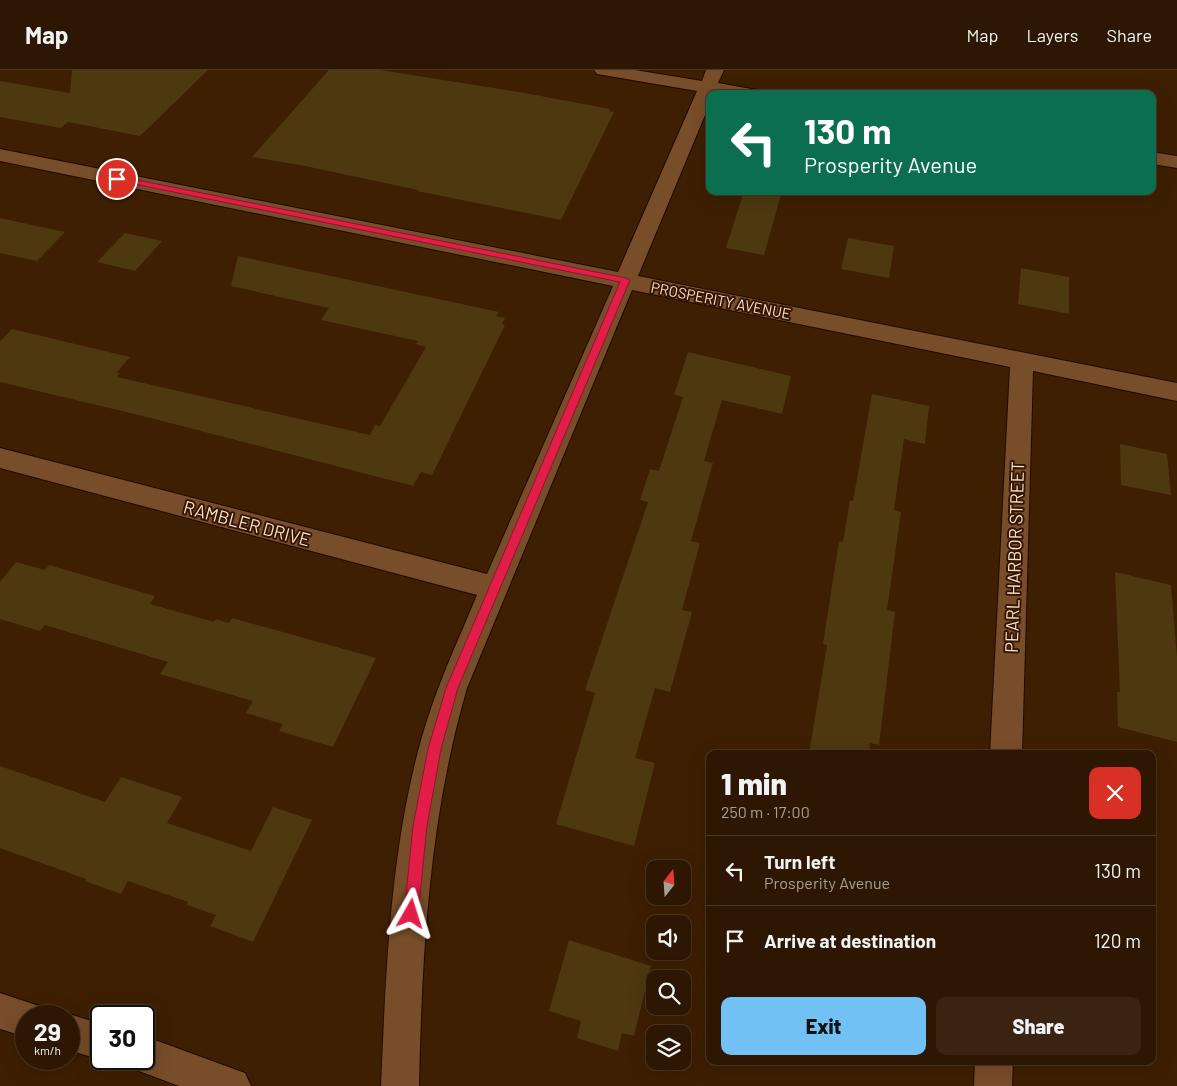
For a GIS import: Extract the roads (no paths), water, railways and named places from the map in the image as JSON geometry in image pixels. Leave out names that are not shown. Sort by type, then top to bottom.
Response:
[{"type":"street","points":[[603,70],[712,78],[741,90]]},
{"type":"street","points":[[707,90],[712,78]]},
{"type":"street","points":[[400,1086],[409,932],[420,826],[434,749],[452,688],[706,92]]},
{"type":"street","name":"PROSPERITY AVENUE","points":[[0,155],[1177,392]]},
{"type":"street","points":[[1156,159],[1177,162]]},
{"type":"street","name":"PEARL HARBOR STREET","points":[[1006,750],[1022,361]]},
{"type":"street","name":"RAMBLER DRIVE","points":[[0,458],[494,588]]},
{"type":"street","points":[[0,1011],[15,1016]]},
{"type":"street","points":[[155,1058],[232,1086]]},
{"type":"street","points":[[993,1086],[994,1065]]}]
